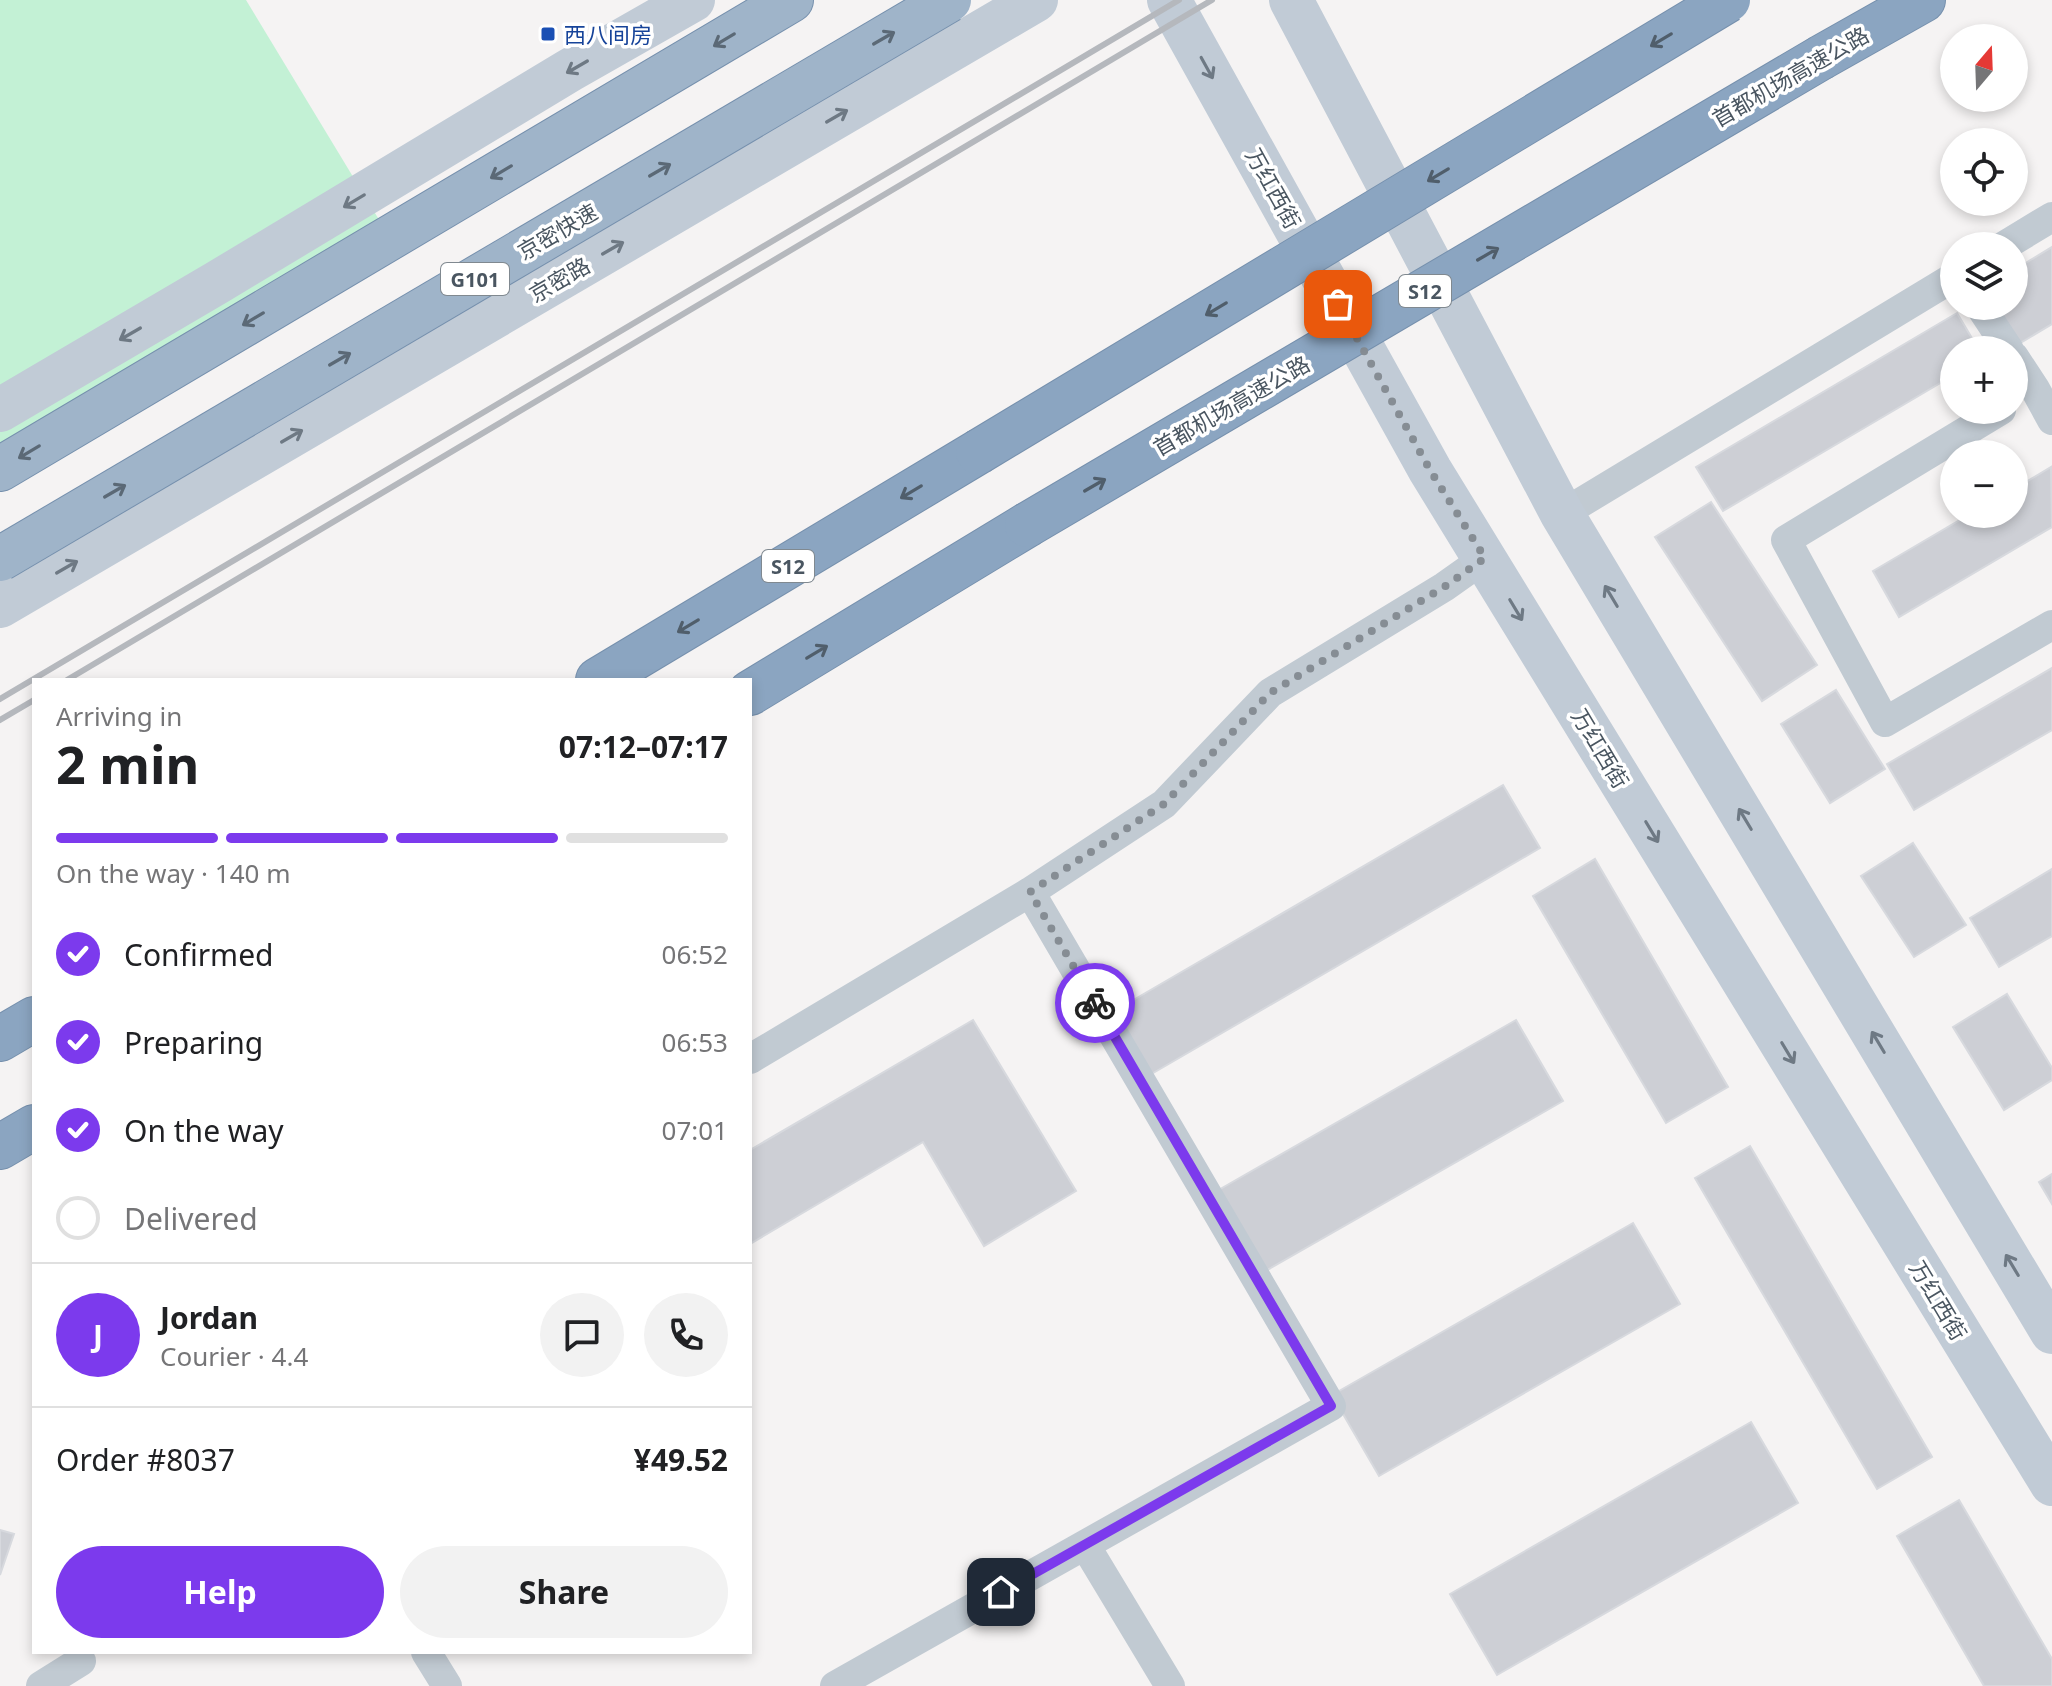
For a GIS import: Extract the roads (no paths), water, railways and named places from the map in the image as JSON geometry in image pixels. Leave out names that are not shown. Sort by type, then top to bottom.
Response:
[{"type":"highway","points":[[0,469],[791,0]]},
{"type":"highway","name":"京密快速","points":[[0,559],[949,0]]},
{"type":"highway","name":"S12","points":[[601,678],[1728,0]]},
{"type":"highway","name":"首都机场高速公路","points":[[752,692],[1027,525],[1923,0]]},
{"type":"highway","points":[[0,1039],[32,1020]]},
{"type":"highway","points":[[0,1147],[32,1128]]},
{"type":"main road","points":[[0,410],[693,0]]},
{"type":"main road","name":"京密路","points":[[0,606],[1036,0]]},
{"type":"main road","name":"万红西街","points":[[1169,0],[1430,470],[2052,1484]]},
{"type":"main road","points":[[1291,0],[1562,514],[2052,1332]]},
{"type":"street","points":[[2027,232],[2052,217]]},
{"type":"street","points":[[1562,514],[1940,285]]},
{"type":"street","points":[[2034,390],[2052,420]]},
{"type":"street","points":[[1978,424],[1786,540],[1885,722],[2052,625]]},
{"type":"street","points":[[752,1058],[1030,892],[1164,804],[1270,693],[1444,587],[1485,558]]},
{"type":"street","points":[[835,1686],[1331,1406],[1030,892]]},
{"type":"street","points":[[1085,1545],[1170,1686]]},
{"type":"street","points":[[427,1654],[447,1686]]},
{"type":"street","points":[[41,1686],[81,1661]]},
{"type":"railway","points":[[35,678],[1179,0]]},
{"type":"railway","points":[[70,678],[1212,0]]},
{"type":"railway","points":[[0,699],[32,680]]},
{"type":"railway","points":[[0,720],[32,701]]},
{"type":"place","name":"西八间房","points":[[548,34]]}]
